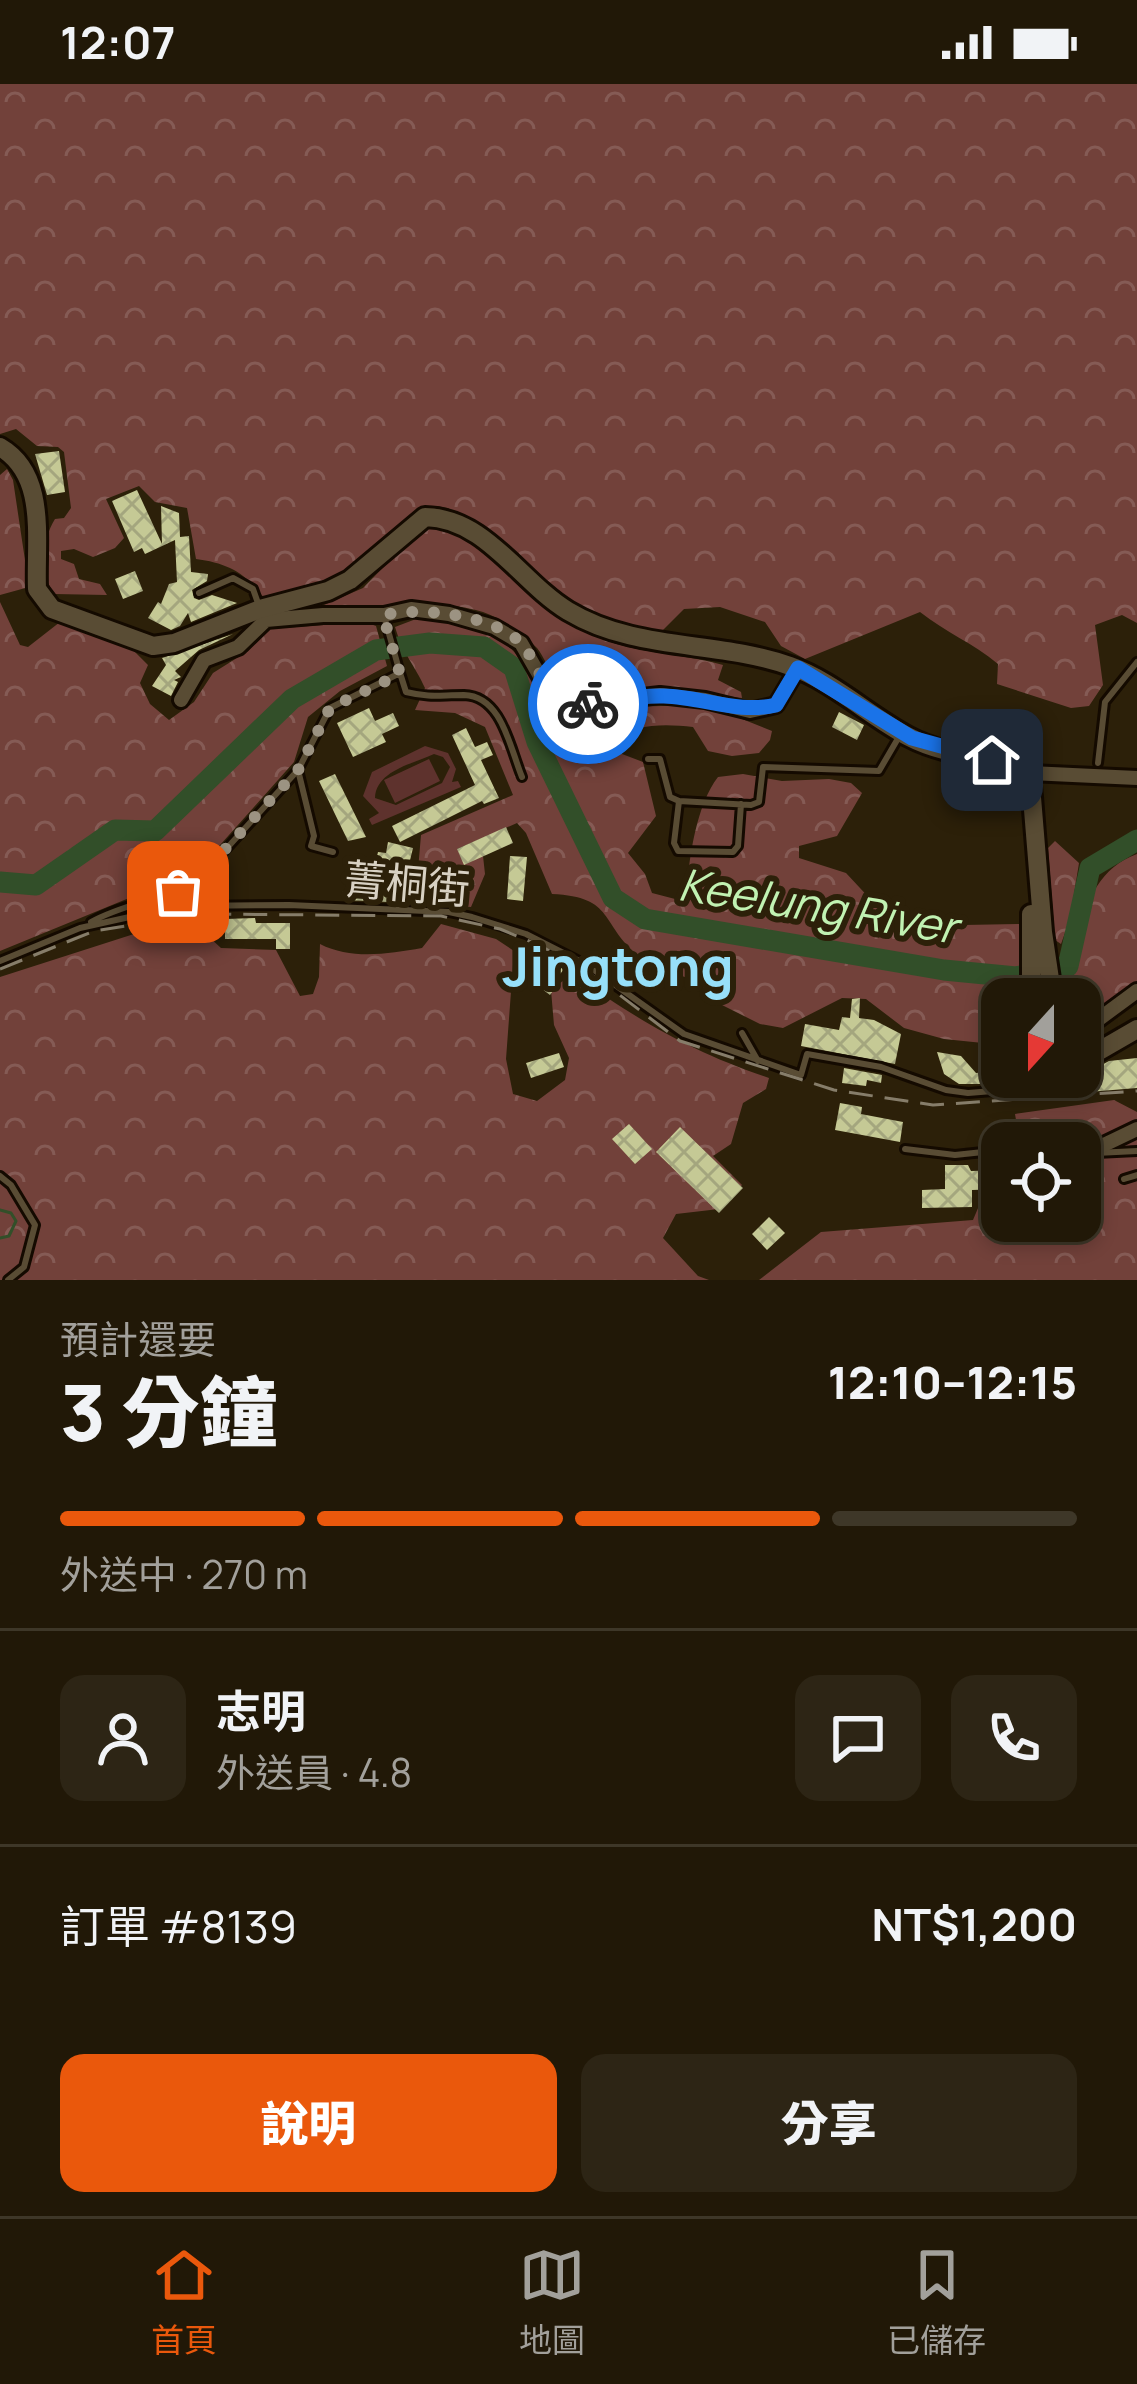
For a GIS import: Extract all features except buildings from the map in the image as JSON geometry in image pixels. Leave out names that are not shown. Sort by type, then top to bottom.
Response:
[{"type":"main road","points":[[0,447],[21,464],[32,482],[37,589],[52,609],[153,646],[328,591],[350,580],[425,517],[439,518],[479,536],[562,608],[597,628],[798,668],[932,746],[1016,765],[1030,773],[1050,978]]},
{"type":"main road","points":[[1031,978],[1030,906],[1036,868]]},
{"type":"main road","points":[[1101,1045],[1137,1029]]},
{"type":"street","points":[[181,700],[204,660],[238,647],[263,615],[385,621],[411,609],[449,614],[494,627],[520,643],[549,692],[582,704],[660,695],[750,711],[776,705],[798,668]]},
{"type":"street","points":[[1030,773],[1137,778]]},
{"type":"street","points":[[1101,1018],[1137,991]]},
{"type":"street","points":[[1101,1145],[1137,1129]]},
{"type":"lane","points":[[199,593],[233,578],[253,589],[263,615]]},
{"type":"lane","points":[[385,621],[406,692],[437,699],[458,695],[483,699],[496,712],[522,777]]},
{"type":"lane","points":[[1098,763],[1105,702],[1137,662]]},
{"type":"lane","name":"菁桐街","points":[[0,961],[80,928],[119,906],[178,892],[196,881],[298,770],[330,708],[399,669]]},
{"type":"lane","points":[[648,759],[660,759],[670,797],[679,802],[741,805],[759,802],[763,767],[878,770],[902,732]]},
{"type":"lane","points":[[298,770],[314,836],[311,846],[333,853]]},
{"type":"lane","points":[[679,802],[674,843],[678,850],[733,852],[738,846],[741,805]]},
{"type":"lane","name":"菁桐街","points":[[80,928],[178,906],[449,912],[526,934],[587,965],[684,1034],[758,1061],[801,1075],[808,1054],[880,1067],[927,1085],[981,1092]]},
{"type":"lane","points":[[742,1033],[758,1061]]},
{"type":"lane","points":[[905,1150],[981,1152]]},
{"type":"lane","points":[[1101,1153],[1137,1151]]},
{"type":"lane","points":[[1124,1179],[1137,1174]]},
{"type":"lane","points":[[0,1176],[11,1185],[35,1225],[24,1267],[8,1280]]},
{"type":"shaded area","points":[[425,746],[448,753],[456,769],[452,782],[458,781],[461,787],[372,825],[369,819],[379,813],[363,796],[372,772]],"holes":[[[434,754],[450,767],[442,783],[396,805],[375,798],[382,781],[397,770]]]},
{"type":"shaded area","points":[[429,759],[440,781],[395,803],[384,780]]},
{"type":"green space","points":[[0,84],[1137,84],[1137,623],[1122,615],[1095,625],[1103,685],[1089,706],[1071,708],[997,684],[998,664],[920,612],[805,659],[781,646],[765,622],[720,607],[684,609],[658,635],[587,614],[473,525],[448,508],[434,506],[410,518],[345,576],[266,601],[236,571],[196,559],[187,508],[155,502],[139,486],[106,499],[124,538],[115,548],[93,557],[74,549],[61,551],[61,559],[74,564],[79,579],[100,584],[107,595],[55,594],[46,578],[44,557],[55,519],[64,518],[71,508],[64,452],[37,446],[16,429],[0,434]]},
{"type":"green space","points":[[7,469],[13,480],[29,587],[0,595],[0,475]]},
{"type":"green space","points":[[439,526],[477,546],[567,619],[601,639],[723,665],[718,680],[741,692],[742,698],[678,688],[602,688],[573,683],[555,674],[537,648],[512,627],[462,607],[317,608],[363,588],[423,527]]},
{"type":"green space","points":[[0,602],[20,645],[28,647],[60,622],[134,651],[148,665],[140,683],[150,704],[169,720],[194,702],[213,673],[248,651],[269,629],[365,622],[376,626],[387,666],[340,691],[308,717],[294,762],[190,873],[0,951]]},
{"type":"green space","points":[[416,619],[447,623],[471,627],[504,642],[528,670],[555,716],[617,707],[707,705],[772,731],[759,753],[732,756],[708,751],[693,727],[640,728],[612,740],[622,754],[643,762],[656,816],[628,853],[645,874],[652,893],[675,899],[687,890],[699,816],[718,777],[743,774],[782,781],[851,783],[862,793],[837,836],[799,846],[799,858],[846,873],[887,917],[910,926],[1022,924],[1023,978],[981,978],[981,1043],[904,1028],[866,999],[842,998],[783,1028],[760,1024],[708,998],[701,982],[639,956],[597,906],[552,894],[526,833],[517,823],[457,849],[483,856],[485,874],[471,907],[429,903],[417,882],[421,835],[513,795],[485,727],[455,713],[415,710],[425,688],[395,627]]},
{"type":"green space","points":[[1055,841],[1079,863],[1061,944],[1055,940],[1048,848]]},
{"type":"green space","points":[[1137,854],[1137,983],[1101,1008],[1101,978],[1070,978],[1078,966],[1086,910],[1104,876]]},
{"type":"green space","points":[[187,917],[221,948],[276,950],[300,996],[313,994],[320,944],[357,954],[422,948],[441,924],[496,939],[514,951],[506,1059],[513,1094],[537,1101],[565,1080],[569,1058],[554,1025],[551,990],[572,974],[666,1034],[769,1078],[766,1089],[743,1103],[731,1144],[713,1156],[742,1185],[719,1209],[676,1214],[663,1238],[698,1276],[709,1280],[0,1280],[0,977]]},
{"type":"green space","points":[[1114,1100],[1137,1112],[1137,1280],[759,1280],[821,1232],[973,1220],[981,1201],[981,1242],[1101,1242],[1101,1122],[1016,1122],[1015,1114]]},
{"type":"waterway","name":"Keelung River","points":[[0,882],[36,885],[115,830],[155,831],[292,699],[376,650],[430,643],[484,647],[514,668],[537,742],[613,898],[645,919],[944,970],[1016,977],[1068,966],[1090,868],[1137,840]]},
{"type":"waterway","points":[[537,742],[633,712]]},
{"type":"waterway","points":[[0,1210],[11,1213],[16,1221],[9,1236],[0,1238]]},
{"type":"railway","points":[[0,969],[94,931],[200,914],[441,916],[500,929],[541,946],[600,980],[680,1041],[834,1090],[933,1105],[1137,1091]]},
{"type":"way so far","points":[[178,892],[196,881],[298,770],[330,708],[400,674],[383,615],[411,609],[494,627],[520,643],[549,692],[588,704]]},
{"type":"district","name":"Jingtong","points":[[618,967]]},
{"type":"route","points":[[588,704],[660,695],[750,711],[776,705],[798,668],[912,738],[992,760]]}]
